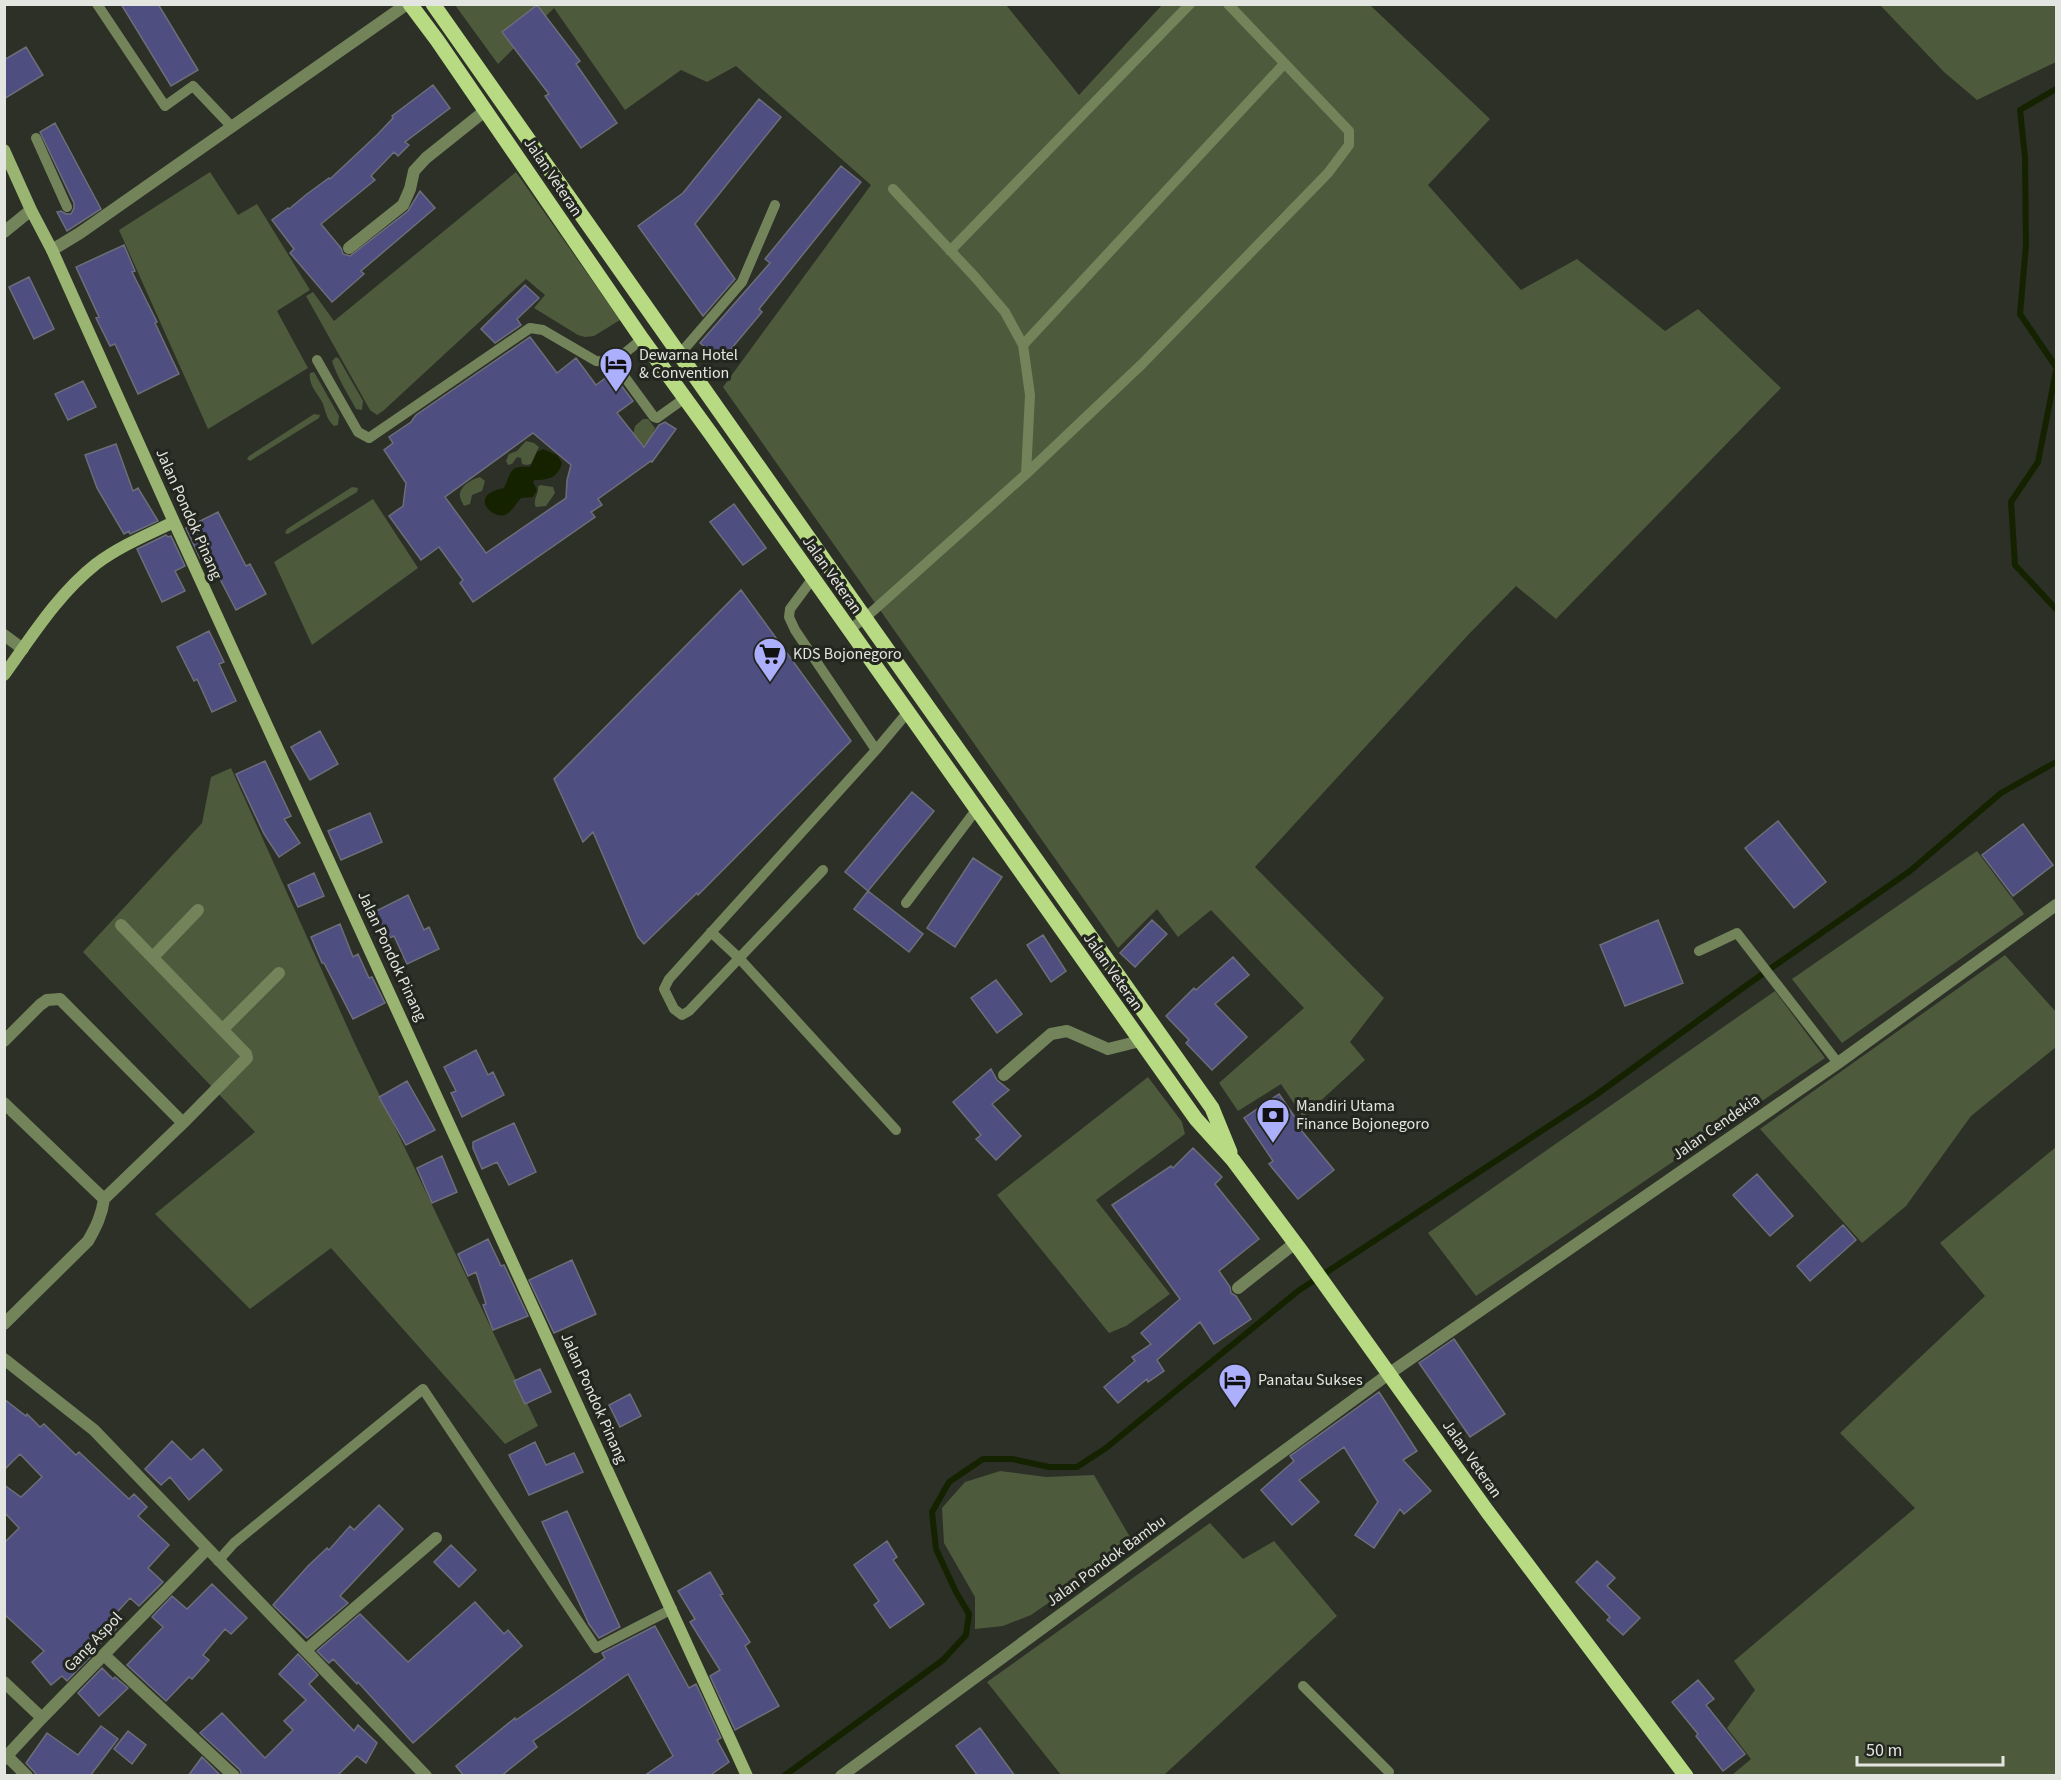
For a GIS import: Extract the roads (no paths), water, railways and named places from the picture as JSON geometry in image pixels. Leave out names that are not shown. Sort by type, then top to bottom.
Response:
[{"type":"main road","name":"Jalan Veteran","points":[[408,4],[437,40],[642,339],[1196,1119],[1233,1160],[1298,1247],[1487,1511],[1686,1776]]},
{"type":"main road","name":"Jalan Veteran","points":[[433,4],[1212,1108],[1233,1160]]},
{"type":"street","points":[[52,250],[408,4]]},
{"type":"street","points":[[349,248],[403,205],[414,171],[426,158],[486,110]]},
{"type":"street","name":"Jalan Pondok Pinang","points":[[4,150],[52,250],[747,1776]]},
{"type":"street","points":[[4,232],[31,210]]},
{"type":"street","points":[[4,675],[62,596],[97,564],[121,548],[174,522]]},
{"type":"street","points":[[4,634],[23,649]]},
{"type":"street","name":"Jalan Cendekia","points":[[1390,1373],[1838,1063],[2056,905]]},
{"type":"street","points":[[153,957],[198,910]]},
{"type":"street","points":[[4,1324],[88,1241],[98,1225],[104,1198],[247,1058],[244,1051],[121,925]]},
{"type":"street","points":[[223,1029],[279,974]]},
{"type":"street","points":[[4,1041],[40,1005],[47,1000],[60,999],[183,1123]]},
{"type":"street","points":[[1004,1075],[1052,1034],[1067,1031],[1108,1049],[1140,1041]]},
{"type":"street","points":[[4,1103],[104,1198]]},
{"type":"street","points":[[1238,1288],[1298,1247]]},
{"type":"street","points":[[4,1359],[94,1430],[426,1776]]},
{"type":"street","name":"Jalan Pondok Bambu","points":[[841,1776],[1390,1373]]},
{"type":"street","points":[[306,1650],[436,1538]]},
{"type":"street","name":"Gang Aspol","points":[[6,1758],[207,1549]]},
{"type":"street","points":[[104,1655],[234,1776]]},
{"type":"street","points":[[4,1682],[42,1718]]},
{"type":"street","points":[[6,1758],[27,1776]]},
{"type":"lane","points":[[96,4],[165,106],[193,86],[232,127]]},
{"type":"lane","points":[[950,250],[1190,4]]},
{"type":"lane","points":[[849,630],[1026,474],[1142,364],[1328,173],[1349,145],[1348,131],[1228,4]]},
{"type":"lane","points":[[1023,345],[1284,64]]},
{"type":"lane","points":[[36,138],[67,207]]},
{"type":"lane","points":[[893,189],[1005,312],[1023,345],[1030,395],[1026,474]]},
{"type":"lane","points":[[679,355],[742,282],[775,206]]},
{"type":"lane","points":[[317,360],[358,432],[369,438],[530,328],[543,330],[596,361],[613,361],[642,339]]},
{"type":"lane","points":[[613,361],[654,417],[663,415],[685,398]]},
{"type":"lane","points":[[813,578],[790,609],[789,617],[795,630],[876,750]]},
{"type":"lane","points":[[823,870],[689,1011],[682,1015],[674,1009],[664,989],[669,979],[907,713]]},
{"type":"lane","points":[[906,903],[976,810]]},
{"type":"lane","points":[[711,932],[739,958],[896,1130]]},
{"type":"lane","points":[[1699,951],[1737,933],[1838,1063]]},
{"type":"lane","points":[[218,1561],[234,1543],[423,1389],[596,1648],[672,1609]]},
{"type":"lane","points":[[1303,1686],[1389,1772]]},
{"type":"waterway","points":[[2056,89],[2020,110],[2025,157],[2026,245],[2020,314],[2056,367]]},
{"type":"waterway","points":[[2056,371],[2038,462],[2011,502],[2015,565],[2056,609]]},
{"type":"waterway","points":[[784,1776],[943,1660],[966,1635],[969,1614],[936,1549],[932,1512],[949,1482],[983,1459],[1012,1459],[1049,1467],[1077,1467],[1106,1448],[1298,1291],[1596,1095],[1747,985],[1910,871],[2001,793],[2056,762]]},
{"type":"place","name":"Dewarna Hotel & Convention","points":[[616,393]]},
{"type":"place","name":"KDS Bojonegoro","points":[[770,683]]},
{"type":"place","name":"Mandiri Utama Finance Bojonegoro","points":[[1273,1144]]},
{"type":"place","name":"Panatau Sukses","points":[[1235,1409]]}]
